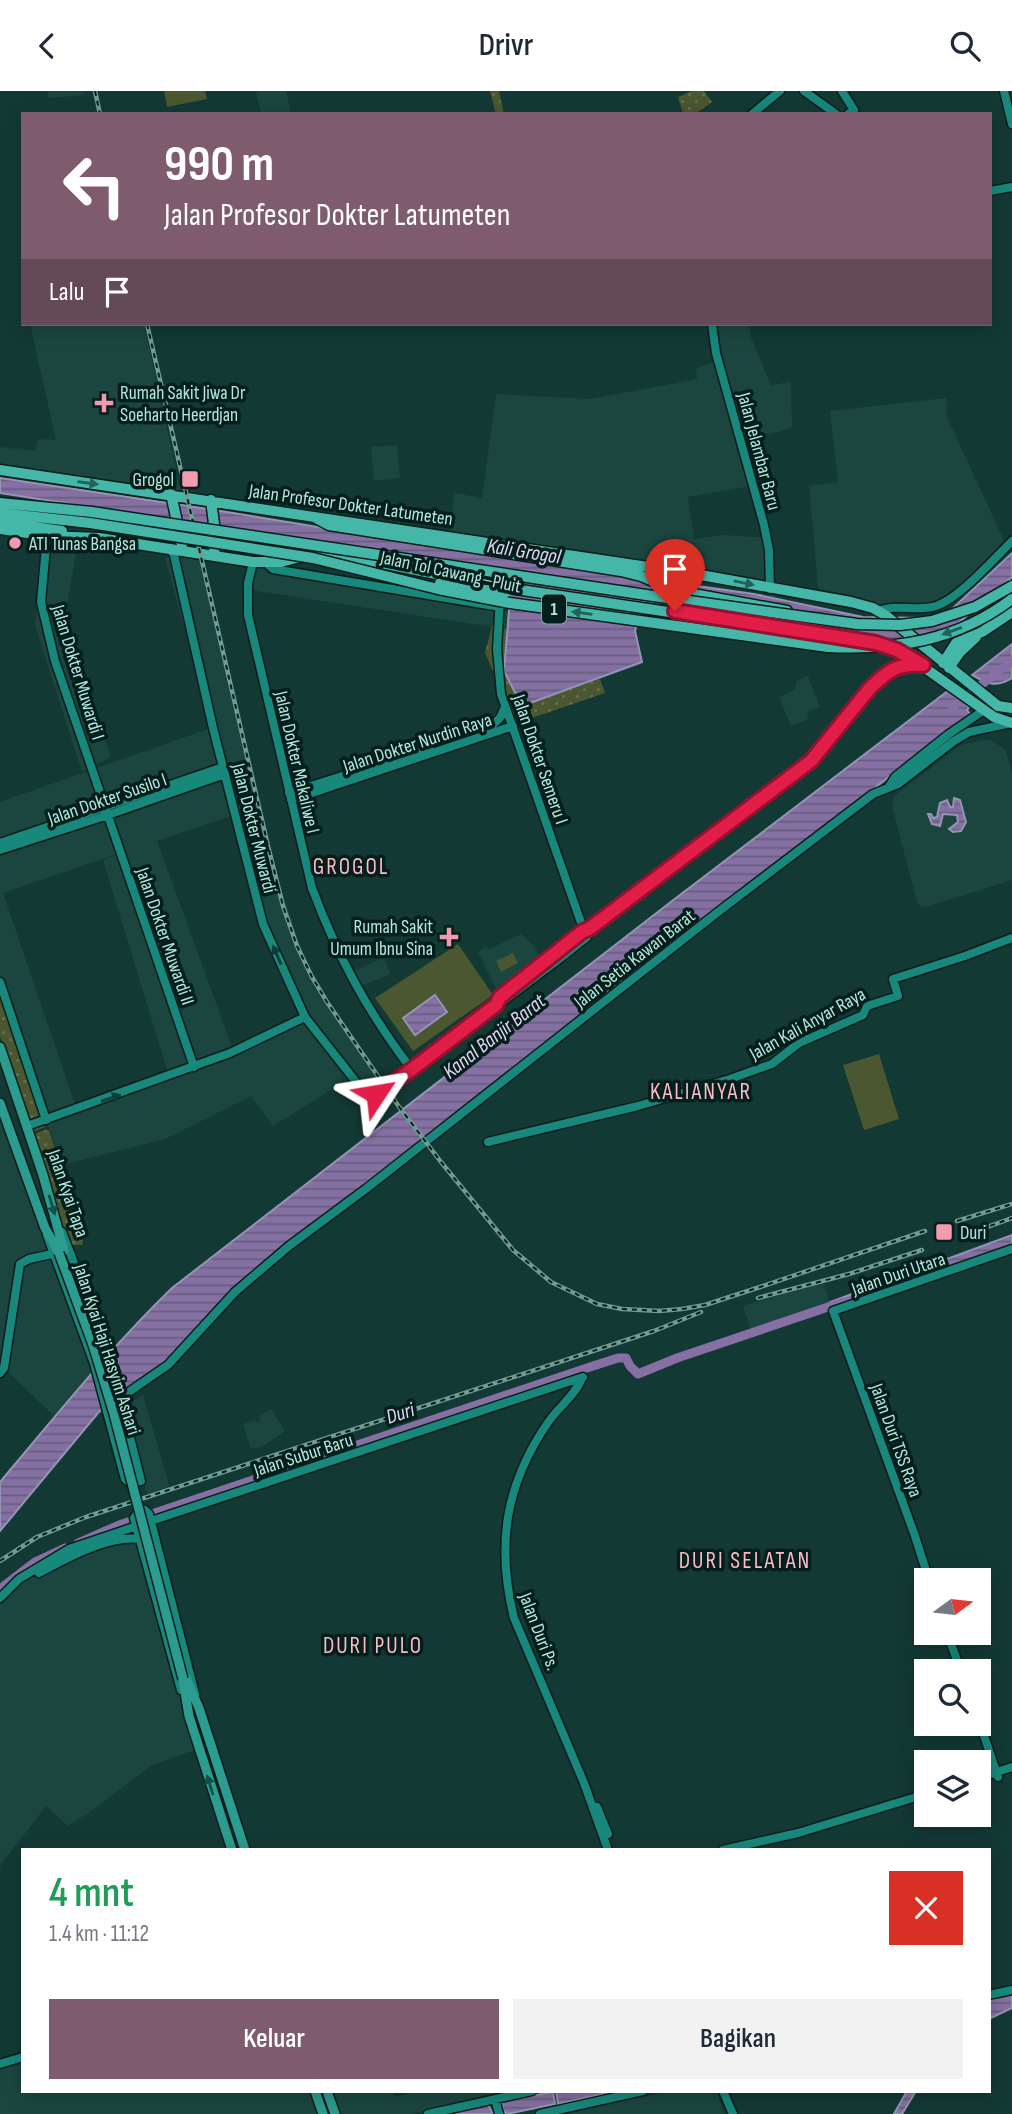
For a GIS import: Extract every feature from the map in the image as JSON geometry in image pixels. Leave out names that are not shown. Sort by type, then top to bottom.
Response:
[{"type":"highway","name":"Jalan Profesor Dokter Latumeten","points":[[0,470],[211,504],[313,516],[695,574],[847,601],[882,613],[993,702],[1004,708],[1012,708]]},
{"type":"highway","name":"Jalan Profesor Dokter Latumeten","points":[[0,475],[24,474]]},
{"type":"highway","points":[[172,498],[182,547]]},
{"type":"highway","name":"Jalan Tol Cawang–Pluit","points":[[0,503],[313,558],[510,603],[687,629],[845,648],[871,649],[921,642],[979,620],[1012,599]]},
{"type":"highway","points":[[211,504],[214,556]]},
{"type":"highway","name":"Jalan Tol Cawang–Pluit","points":[[0,513],[91,518],[857,624],[913,624],[964,611],[1012,586]]},
{"type":"highway","points":[[313,516],[329,525],[621,571],[677,591],[760,604],[803,617]]},
{"type":"highway","name":"1","points":[[0,522],[48,533]]},
{"type":"highway","name":"1","points":[[0,529],[83,536],[170,548],[182,547],[214,556],[266,563],[320,553],[647,610]]},
{"type":"highway","points":[[214,532],[307,547],[320,553]]},
{"type":"highway","points":[[355,569],[384,570],[447,584],[647,610],[756,628],[769,626],[876,643],[897,650],[923,665],[995,717],[1012,723]]},
{"type":"highway","points":[[942,663],[956,643],[982,632],[1012,612]]},
{"type":"main road","name":"Jalan Kyai Tapa","points":[[0,1047],[58,1226]]},
{"type":"main road","name":"Jalan Kyai Tapa","points":[[0,1103],[45,1228]]},
{"type":"main road","name":"Jalan Kyai Haji Hasyim Ashari","points":[[58,1226],[58,1253]]},
{"type":"main road","name":"Jalan Kyai Haji Hasyim Ashari","points":[[45,1228],[108,1374],[185,1678],[243,1848]]},
{"type":"main road","name":"Jalan Kyai Haji Hasyim Ashari","points":[[191,1699],[211,1789],[231,1848]]},
{"type":"main road","points":[[316,2093],[323,2114]]},
{"type":"main road","points":[[328,2093],[335,2114]]},
{"type":"street","points":[[754,112],[780,91]]},
{"type":"street","points":[[804,91],[833,112]]},
{"type":"street","points":[[842,91],[851,112]]},
{"type":"street","points":[[1004,91],[1012,124]]},
{"type":"street","points":[[992,191],[1012,187]]},
{"type":"street","name":"Jalan Jelambar Baru","points":[[712,326],[716,353],[764,525],[769,550],[770,589]]},
{"type":"street","name":"Jalan Dokter Muwardi I","points":[[48,533],[41,593],[45,623],[55,661],[107,811]]},
{"type":"street","points":[[882,613],[888,607],[930,608],[946,604],[1012,541]]},
{"type":"street","name":"Jalan Dokter Muwardi","points":[[170,548],[174,555],[263,924],[305,1017],[364,1092],[376,1094],[411,1070]]},
{"type":"street","name":"Jalan Dokter Makaliwe I","points":[[253,562],[248,583],[248,615],[312,888],[328,931],[361,997],[411,1070]]},
{"type":"street","points":[[266,563],[273,569],[500,607]]},
{"type":"street","name":"Jalan Dokter Semeru I","points":[[503,587],[497,670],[505,706],[579,919],[586,932]]},
{"type":"street","points":[[411,1070],[496,1005],[513,996],[597,923],[811,761],[881,677],[898,666],[923,665]]},
{"type":"street","points":[[488,729],[500,718],[505,706]]},
{"type":"street","name":"Jalan Setia Kawan Barat","points":[[890,785],[895,777],[983,709]]},
{"type":"street","name":"Jalan Setia Kawan Barat","points":[[119,1397],[168,1365],[241,1286],[289,1246],[873,794],[898,784],[968,733],[1012,723]]},
{"type":"street","name":"Jalan Dokter Nurdin Raya","points":[[290,797],[512,724]]},
{"type":"street","name":"Jalan Dokter Nurdin Raya","points":[[290,797],[488,729],[512,724]]},
{"type":"street","name":"Jalan Dokter Susilo I","points":[[0,850],[224,770]]},
{"type":"street","name":"Jalan Dokter Susilo I","points":[[0,843],[107,811]]},
{"type":"street","name":"Jalan Dokter Muwardi II","points":[[107,811],[194,1067]]},
{"type":"street","points":[[579,919],[597,923]]},
{"type":"street","name":"Jalan Kali Anyar Raya","points":[[488,1142],[638,1106],[759,1069],[780,1059],[799,1043],[863,1015],[867,1006],[898,996],[893,979],[1012,938]]},
{"type":"street","points":[[0,982],[46,1120]]},
{"type":"street","points":[[27,1126],[194,1067],[256,1042],[305,1017]]},
{"type":"street","name":"Jalan Kyai Tapa","points":[[58,1226],[73,1258],[107,1350]]},
{"type":"street","name":"Jalan Duri Utara","points":[[833,1311],[1012,1249]]},
{"type":"street","points":[[2,1370],[20,1264],[29,1259],[58,1253]]},
{"type":"street","name":"Jalan Kyai Tapa","points":[[58,1253],[95,1366]]},
{"type":"street","name":"Jalan Duri TSS Raya","points":[[833,1311],[925,1568]]},
{"type":"street","name":"Jalan Kyai Haji Hasyim Ashari","points":[[95,1366],[126,1482],[141,1481],[107,1350]]},
{"type":"street","name":"Jalan Subur Baru","points":[[150,1519],[583,1377]]},
{"type":"street","name":"Jalan Duri Ps.","points":[[583,1377],[528,1454],[507,1516],[504,1552],[508,1593],[514,1618],[600,1820]]},
{"type":"street","points":[[120,1461],[135,1456]]},
{"type":"street","points":[[0,1598],[17,1583],[69,1549],[136,1523],[136,1513],[141,1510],[146,1511],[150,1519]]},
{"type":"street","name":"Jalan Kyai Haji Hasyim Ashari","points":[[150,1519],[191,1673],[191,1699]]},
{"type":"street","name":"Jalan Kyai Haji Hasyim Ashari","points":[[136,1523],[178,1680],[191,1699]]},
{"type":"street","points":[[17,1583],[85,1551],[127,1539],[141,1542],[149,1548],[155,1545],[156,1540]]},
{"type":"street","points":[[149,1572],[148,1565],[151,1560],[158,1559],[163,1566]]},
{"type":"street","points":[[986,1736],[1005,1773]]},
{"type":"street","points":[[756,1848],[914,1800]]},
{"type":"street","points":[[600,1820],[607,1848]]},
{"type":"street","points":[[600,1820],[612,1848]]},
{"type":"street","points":[[731,1848],[825,1828]]},
{"type":"street","points":[[991,1995],[1012,1990]]},
{"type":"street","points":[[0,2064],[21,2058]]},
{"type":"street","points":[[428,2114],[525,2093]]},
{"type":"street","points":[[540,2114],[634,2093]]},
{"type":"street","points":[[724,2093],[736,2114]]},
{"type":"street","points":[[730,2093],[736,2114]]},
{"type":"street","points":[[496,2101],[499,2114]]},
{"type":"shaded area","points":[[48,91],[84,91],[85,95],[48,98]]},
{"type":"shaded area","points":[[164,91],[205,91],[207,99],[167,107]]},
{"type":"shaded area","points":[[256,91],[286,91],[291,112],[261,112]]},
{"type":"shaded area","points":[[490,91],[499,91],[504,112],[495,112]]},
{"type":"shaded area","points":[[692,91],[704,91],[712,102],[698,112],[682,112],[678,97]]},
{"type":"shaded area","name":"Rumah Sakit Jiwa Dr Soeharto Heerdjan","points":[[30,326],[144,326],[181,491],[0,465],[0,447],[35,451],[38,439],[56,440]]},
{"type":"shaded area","points":[[716,326],[749,326],[751,337],[771,386],[791,381],[792,428],[745,440],[757,485],[688,497],[694,539],[723,535],[768,538],[776,599],[738,577],[568,548],[450,534],[454,493],[482,498],[496,394],[591,399],[697,379],[696,368],[723,359]]},
{"type":"shaded area","points":[[946,398],[947,417],[1006,545],[947,601],[927,608],[819,600],[809,486],[838,482],[830,411]]},
{"type":"shaded area","points":[[397,445],[400,478],[374,481],[371,447]]},
{"type":"shaded area","points":[[0,478],[542,564],[754,594],[863,617],[927,618],[952,609],[1012,553],[1012,577],[938,637],[890,641],[752,612],[643,601],[635,631],[642,662],[522,706],[504,671],[512,573],[0,493]]},
{"type":"shaded area","points":[[47,536],[78,539],[65,620],[111,757],[82,772],[35,625]]},
{"type":"shaded area","points":[[165,557],[204,557],[267,846],[314,987],[386,1088],[352,1077],[273,1126],[251,1096],[165,1139],[61,1165],[0,977],[0,802],[211,728]],"holes":[[[234,815],[263,924],[305,1017],[232,1047],[157,841]],[[123,852],[103,860],[168,1073],[77,1110],[3,893]]]},
{"type":"shaded area","points":[[244,560],[341,576],[507,611],[506,629],[251,590]]},
{"type":"shaded area","points":[[492,626],[506,629],[506,670],[522,706],[600,679],[605,693],[526,720],[511,711],[485,653]]},
{"type":"shaded area","points":[[1012,644],[1012,678],[992,684],[972,675]]},
{"type":"shaded area","points":[[808,676],[820,707],[807,712],[809,719],[791,726],[779,697],[795,690],[797,680]]},
{"type":"shaded area","points":[[949,690],[969,707],[967,710],[970,714],[258,1267],[164,1366],[122,1391],[98,1413],[0,1531],[0,1482],[105,1358],[172,1288]]},
{"type":"shaded area","points":[[991,740],[1006,750],[1012,775],[1012,880],[926,907],[920,906],[892,806],[894,796],[961,745]]},
{"type":"shaded area","points":[[954,798],[960,800],[966,822],[961,831],[953,832],[949,829],[958,822],[957,815],[943,814],[940,826],[932,824],[928,814],[933,818],[937,817],[940,803],[947,800],[950,807],[953,807]]},
{"type":"shaded area","points":[[521,934],[535,947],[543,965],[496,989],[478,952]]},
{"type":"shaded area","points":[[458,944],[493,995],[413,1051],[375,998]]},
{"type":"shaded area","points":[[513,953],[518,963],[501,972],[496,961]]},
{"type":"shaded area","points":[[384,958],[390,974],[361,986],[355,970]]},
{"type":"shaded area","points":[[0,995],[45,1127],[33,1132],[0,1036]]},
{"type":"shaded area","points":[[435,995],[447,1012],[415,1035],[403,1018]]},
{"type":"shaded area","points":[[879,1054],[899,1119],[864,1130],[843,1065]]},
{"type":"shaded area","points":[[0,1109],[89,1354],[93,1373],[55,1417],[4,1368],[0,1368]]},
{"type":"shaded area","points":[[49,1130],[82,1245],[69,1245],[34,1134]]},
{"type":"shaded area","points":[[1012,1235],[1012,1245],[833,1310],[830,1302]]},
{"type":"shaded area","points":[[823,1281],[830,1304],[751,1331],[743,1306]]},
{"type":"shaded area","points":[[143,1395],[170,1488],[147,1494],[126,1405]]},
{"type":"shaded area","points":[[271,1409],[285,1431],[263,1446],[251,1449],[243,1424],[255,1420],[256,1423],[261,1420],[259,1416]]},
{"type":"shaded area","points":[[140,1539],[198,1749],[152,1765],[68,1826],[46,1806],[0,1866],[0,1598],[21,1582],[85,1550]]},
{"type":"shaded area","points":[[1012,1994],[1012,2008],[991,2018],[991,1999]]},
{"type":"shaded area","points":[[21,2063],[21,2093],[313,2093],[319,2114],[0,2114],[0,2069]]},
{"type":"shaded area","points":[[330,2093],[393,2093],[394,2097],[410,2093],[510,2093],[410,2114],[337,2114]]},
{"type":"shaded area","points":[[553,2093],[555,2104],[507,2114],[503,2111],[502,2101]]},
{"type":"shaded area","points":[[556,2093],[607,2093],[558,2104]]},
{"type":"shaded area","points":[[662,2093],[718,2093],[724,2114],[563,2114]]},
{"type":"shaded area","points":[[906,2093],[915,2093],[902,2114],[894,2114]]},
{"type":"shaded area","points":[[488,2104],[493,2114],[444,2114]]},
{"type":"waterway","name":"Kanal Banjir Barat","points":[[952,707],[1012,661]]},
{"type":"waterway","name":"Duri","points":[[78,1543],[119,1525],[618,1358],[626,1358],[638,1374],[677,1358],[843,1302]]},
{"type":"waterway","name":"Duri","points":[[0,1589],[35,1562],[65,1548]]},
{"type":"railway","points":[[95,91],[100,112]]},
{"type":"railway","points":[[147,326],[268,846],[283,906],[297,946],[327,1002],[397,1104],[513,1250],[551,1282],[597,1304],[622,1309],[659,1311],[705,1305],[925,1231]]},
{"type":"railway","points":[[957,1221],[1012,1204]]},
{"type":"railway","points":[[962,1236],[1012,1218]]},
{"type":"railway","points":[[758,1298],[849,1274],[922,1250]]},
{"type":"railway","points":[[0,1561],[37,1537],[86,1517],[654,1331],[701,1312]]},
{"type":"place","name":"Rumah Sakit Jiwa Dr Soeharto Heerdjan","points":[[104,403]]},
{"type":"place","name":"Grogol","points":[[190,479]]},
{"type":"place","name":"ATI Tunas Bangsa","points":[[15,543]]},
{"type":"place","name":"Rumah Sakit Umum Ibnu Sina","points":[[449,937]]},
{"type":"place","name":"Duri","points":[[944,1232]]},
{"type":"district","name":"GROGOL","points":[[351,866]]},
{"type":"district","name":"KALIANYAR","points":[[701,1091]]},
{"type":"district","name":"DURI SELATAN","points":[[745,1560]]},
{"type":"district","name":"DURI PULO","points":[[373,1645]]},
{"type":"route","points":[[376,1094],[496,1005],[500,997],[583,931],[811,761],[881,677],[898,666],[923,665],[897,650],[876,643],[675,611]]},
{"type":"water label","name":"Kali Grogol","points":[[524,551]]}]
